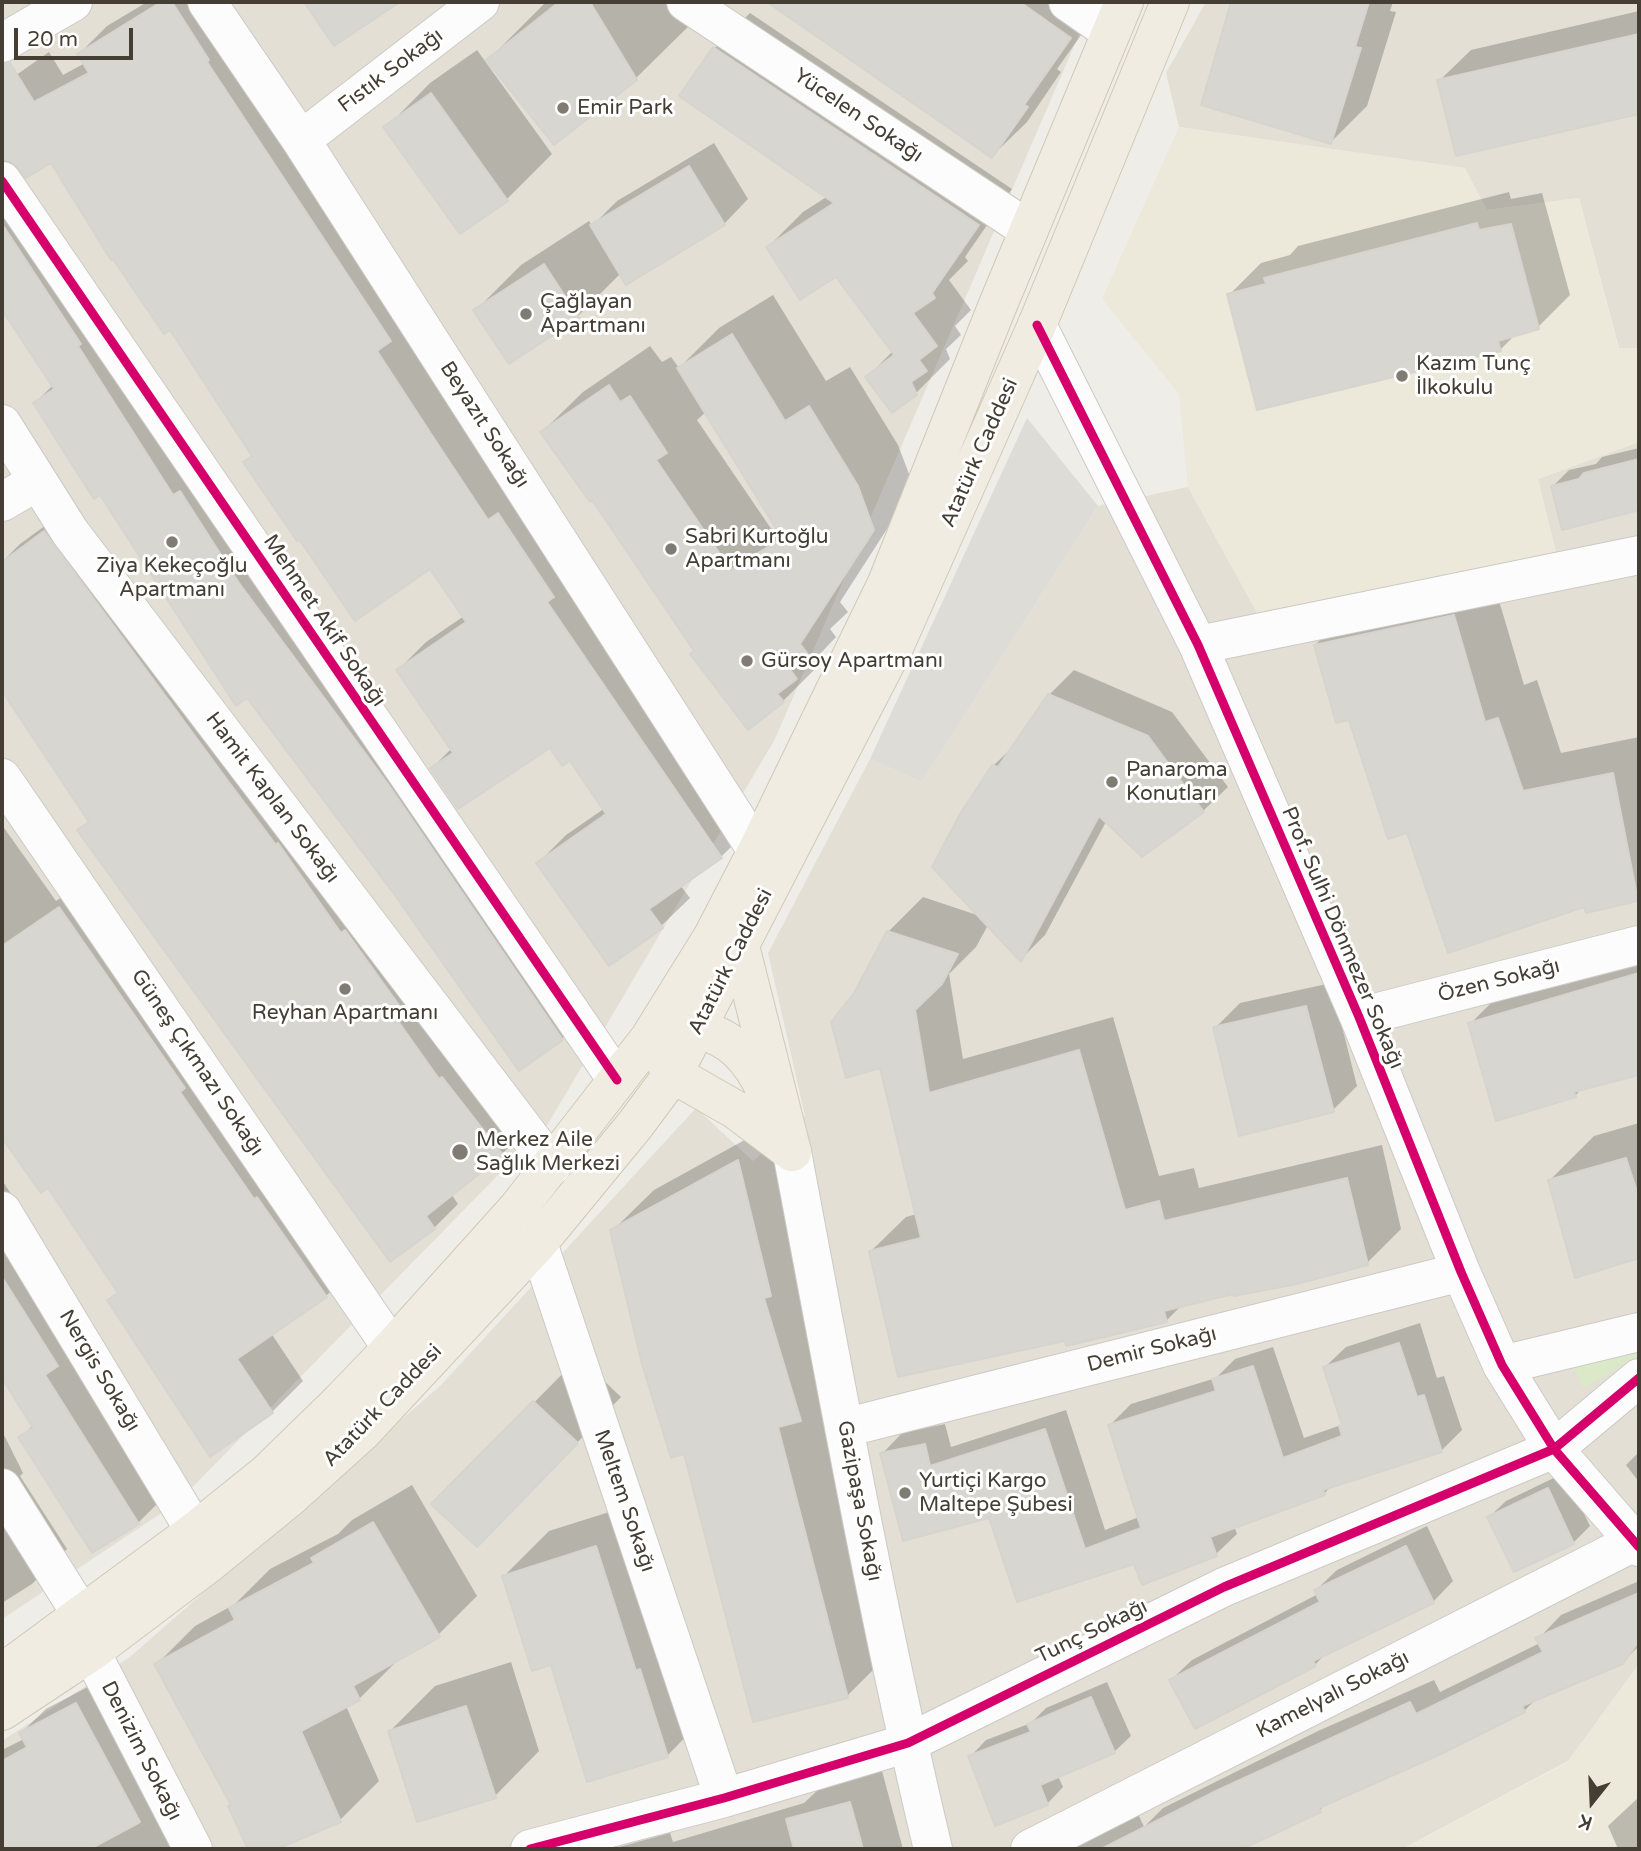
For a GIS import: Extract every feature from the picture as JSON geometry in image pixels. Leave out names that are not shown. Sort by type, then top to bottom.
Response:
[{"type":"main road","name":"Atatürk Caddesi","points":[[2,1711],[91,1651],[209,1563],[290,1497],[361,1433],[538,1243],[635,1125],[673,1074],[895,645],[1037,325],[1170,2]]},
{"type":"main road","name":"Atatürk Caddesi","points":[[2,1673],[195,1531],[266,1474],[392,1349],[518,1208],[649,1039],[713,936],[887,583],[1118,17]]},
{"type":"main road","points":[[740,946],[792,1152]]},
{"type":"main road","points":[[696,1029],[732,1042],[758,1074],[792,1152],[736,1110],[673,1074],[649,1039],[696,1029]]},
{"type":"street","points":[[2,43],[73,2]]},
{"type":"street","name":"Beyazıt Sokağı","points":[[207,2],[301,140],[757,851]]},
{"type":"street","name":"Fıstık Sokağı","points":[[301,140],[480,2]]},
{"type":"street","name":"Yücelen Sokağı","points":[[686,2],[1029,230]]},
{"type":"street","points":[[1068,2],[1118,17]]},
{"type":"street","name":"Mehmet Akif Sokağı","points":[[2,181],[617,1080]]},
{"type":"street","name":"Prof. Sulhi Dönmezer Sokağı","points":[[1037,325],[1198,645],[1359,1017],[1461,1272],[1502,1365],[1554,1449],[1638,1544]]},
{"type":"street","name":"Hamit Kaplan Sokağı","points":[[2,424],[70,532],[552,1166]]},
{"type":"street","points":[[2,502],[38,481]]},
{"type":"street","points":[[1198,645],[1639,555]]},
{"type":"street","name":"Güneş Çıkmazı Sokağı","points":[[2,778],[392,1349]]},
{"type":"street","name":"Özen Sokağı","points":[[1359,1017],[1639,944]]},
{"type":"street","name":"Gazipaşa Sokağı","points":[[792,1152],[844,1428],[908,1743],[933,1849]]},
{"type":"street","name":"Meltem Sokağı","points":[[518,1208],[538,1243],[724,1798]]},
{"type":"street","name":"Nergis Sokağı","points":[[2,1211],[195,1531]]},
{"type":"street","name":"Demir Sokağı","points":[[844,1428],[1461,1272]]},
{"type":"street","points":[[1502,1365],[1639,1332]]},
{"type":"street","name":"Tunç Sokağı","points":[[530,1849],[724,1798],[908,1743],[1223,1587],[1554,1449],[1639,1378]]},
{"type":"street","points":[[2,1488],[81,1614]]},
{"type":"street","name":"Kamelyalı Sokağı","points":[[1030,1849],[1638,1544]]},
{"type":"street","name":"Denizim Sokağı","points":[[91,1651],[193,1849]]},
{"type":"shaded area","points":[[2,2],[1093,2],[775,739],[548,1124],[178,1502],[2,1619]]},
{"type":"shaded area","points":[[1206,2],[1639,2],[1639,359],[1637,348],[1619,348],[1579,198],[1487,210],[1464,168],[1179,127],[1166,73]]},
{"type":"shaded area","name":"Kazım Tunç İlkokulu","points":[[1179,127],[1465,168],[1487,210],[1579,198],[1618,348],[1637,348],[1639,442],[1538,479],[1558,561],[1261,620],[1188,487],[1179,394],[1102,299]]},
{"type":"shaded area","points":[[1027,418],[1098,506],[922,782],[870,759]]},
{"type":"shaded area","points":[[1639,442],[1639,1664],[1568,1761],[1402,1849],[2,1849],[2,1741],[131,1656],[441,1385],[696,1108],[753,1161],[805,1116],[768,953],[870,759],[922,782],[1098,506],[1188,487],[1261,620],[1558,561],[1538,479]]},
{"type":"shaded area","points":[[1639,1665],[1639,1849],[1403,1849],[1567,1763]]},
{"type":"green space","points":[[1639,1344],[1639,1356],[1583,1388],[1570,1357]]},
{"type":"building","points":[[161,2],[172,2],[209,60],[207,62],[391,341],[377,351],[437,443],[488,520],[498,513],[554,597],[547,602],[722,858],[649,909],[663,928],[609,966],[536,863],[606,814],[570,761],[562,766],[550,748],[458,809],[430,768],[453,753],[396,670],[466,622],[430,569],[355,621],[243,462],[252,456],[170,330],[164,334],[113,259],[111,260],[51,163],[26,178],[12,162],[2,159],[2,65],[10,63],[34,102],[89,73],[77,54]]},
{"type":"building","points":[[304,2],[400,2],[334,46]]},
{"type":"building","name":"Emir Park","points":[[559,2],[590,2],[637,80],[554,145],[486,60]]},
{"type":"building","points":[[767,2],[1020,2],[1071,38],[1024,105],[1028,107],[992,158]]},
{"type":"building","points":[[1231,2],[1369,2],[1355,47],[1361,48],[1331,144],[1201,105]]},
{"type":"building","points":[[1639,34],[1639,114],[1456,156],[1437,80]]},
{"type":"building","points":[[713,47],[979,225],[932,293],[935,298],[913,313],[937,346],[919,360],[927,371],[911,382],[917,395],[892,413],[865,377],[894,355],[836,277],[800,300],[766,247],[834,203],[679,96]]},
{"type":"building","points":[[431,93],[508,201],[460,234],[383,127]]},
{"type":"building","points":[[689,166],[725,225],[626,285],[590,225]]},
{"type":"building","points":[[1477,223],[1479,230],[1511,224],[1539,329],[1498,341],[1501,351],[1257,410],[1227,294],[1266,284],[1264,278]]},
{"type":"building","points":[[2,224],[81,344],[78,346],[173,495],[180,491],[239,583],[388,784],[563,1040],[519,1071],[394,894],[247,698],[236,706],[100,495],[94,499],[33,403],[54,389],[2,310]]},
{"type":"building","name":"Çağlayan Apartmanı","points":[[544,264],[579,318],[509,364],[473,310]]},
{"type":"building","points":[[732,334],[785,421],[809,406],[858,486],[874,530],[800,644],[808,654],[789,668],[797,679],[777,694],[784,702],[748,730],[690,654],[694,651],[592,500],[590,502],[540,432],[609,385],[620,402],[630,396],[667,453],[656,460],[731,570],[782,538],[677,368]]},
{"type":"building","points":[[1639,459],[1639,510],[1562,530],[1551,486],[1579,479],[1584,473]]},
{"type":"building","points":[[44,531],[276,845],[278,843],[341,933],[345,930],[401,1008],[393,1014],[439,1079],[442,1077],[503,1155],[426,1216],[435,1229],[390,1262],[77,830],[89,822],[2,691],[2,562]]},
{"type":"building","points":[[1454,615],[1485,722],[1498,718],[1523,791],[1613,773],[1638,901],[1586,913],[1584,907],[1448,953],[1407,833],[1388,839],[1349,720],[1336,723],[1314,645]]},
{"type":"building","points":[[1048,694],[1148,736],[1204,812],[1142,857],[1099,816],[1021,962],[932,867],[960,814],[992,765],[998,767]]},
{"type":"building","points":[[59,907],[185,1088],[180,1092],[254,1199],[257,1197],[327,1297],[237,1359],[273,1413],[210,1457],[107,1300],[118,1293],[48,1188],[41,1193],[2,1138],[2,946]]},
{"type":"building","points":[[887,931],[958,954],[942,984],[915,1010],[929,1093],[1079,1050],[1125,1210],[1159,1201],[1164,1221],[1347,1178],[1368,1265],[1297,1284],[1234,1296],[1233,1294],[1164,1311],[1167,1322],[1066,1346],[1065,1341],[898,1377],[869,1251],[921,1238],[880,1068],[846,1078],[831,1022],[854,993]]},
{"type":"building","points":[[1639,973],[1639,1075],[1574,1092],[1576,1097],[1496,1121],[1468,1023]]},
{"type":"building","points":[[1306,1006],[1334,1112],[1239,1136],[1213,1027]]},
{"type":"building","points":[[1626,1158],[1639,1198],[1639,1258],[1575,1278],[1548,1180]]},
{"type":"building","points":[[738,1160],[771,1296],[764,1298],[801,1421],[778,1427],[848,1698],[753,1722],[684,1454],[671,1458],[642,1364],[610,1230]]},
{"type":"building","points":[[2,1277],[58,1366],[45,1375],[139,1524],[92,1553],[18,1437],[33,1428],[2,1378]]},
{"type":"building","points":[[1399,1343],[1417,1397],[1424,1395],[1442,1452],[1323,1490],[1325,1495],[1210,1537],[1217,1556],[1142,1585],[1134,1564],[1017,1602],[989,1518],[903,1541],[880,1453],[925,1444],[930,1466],[1045,1429],[1085,1549],[1141,1528],[1108,1425],[1216,1391],[1212,1379],[1253,1366],[1283,1458],[1342,1436],[1339,1426],[1342,1425],[1323,1367]]},
{"type":"building","points":[[533,1401],[578,1443],[477,1547],[431,1504]]},
{"type":"building","points":[[1548,1488],[1574,1544],[1514,1572],[1487,1517]]},
{"type":"building","points":[[373,1522],[440,1637],[353,1686],[360,1700],[301,1731],[341,1822],[277,1849],[248,1849],[228,1806],[231,1805],[154,1664],[235,1620],[229,1608],[314,1563],[311,1558]]},
{"type":"building","points":[[596,1546],[636,1671],[640,1669],[668,1757],[587,1782],[551,1665],[532,1671],[502,1576]]},
{"type":"building","points":[[1406,1546],[1434,1603],[1313,1661],[1316,1666],[1195,1729],[1169,1680],[1320,1602],[1314,1590]]},
{"type":"building","points":[[1639,1593],[1639,1641],[1623,1664],[1522,1706],[1525,1712],[1441,1754],[1319,1808],[1321,1812],[1242,1849],[1101,1849],[1218,1790],[1410,1702],[1416,1714],[1543,1652],[1535,1638]]},
{"type":"building","points":[[1091,1697],[1115,1753],[1040,1785],[1048,1805],[995,1826],[968,1756],[1031,1732],[1027,1724]]},
{"type":"building","points":[[76,1703],[140,1822],[90,1849],[2,1849],[2,1761],[27,1747],[19,1733]]},
{"type":"building","points":[[466,1706],[496,1798],[417,1822],[388,1731]]},
{"type":"building","points":[[850,1802],[863,1849],[794,1849],[786,1819]]},
{"type":"cycle path","points":[[2,181],[617,1080]]},
{"type":"cycle path","points":[[1037,325],[1198,645],[1359,1017],[1461,1272],[1502,1365],[1554,1449],[1639,1547]]},
{"type":"cycle path","points":[[530,1849],[724,1798],[908,1743],[1224,1587],[1554,1449],[1639,1378]]},
{"type":"place","name":"Emir Park","points":[[563,108]]},
{"type":"place","name":"Çağlayan Apartmanı","points":[[526,314]]},
{"type":"place","name":"Kazım Tunç İlkokulu","points":[[1402,376]]},
{"type":"place","name":"Ziya Kekeçoğlu Apartmanı","points":[[172,542]]},
{"type":"place","name":"Sabri Kurtoğlu Apartmanı","points":[[671,549]]},
{"type":"place","name":"Gürsoy Apartmanı","points":[[747,661]]},
{"type":"place","name":"Panaroma Konutları","points":[[1112,782]]},
{"type":"place","name":"Reyhan Apartmanı","points":[[345,989]]},
{"type":"place","name":"Merkez Aile Sağlık Merkezi","points":[[460,1152]]},
{"type":"place","name":"Yurtiçi Kargo Maltepe Şubesi","points":[[905,1493]]}]
